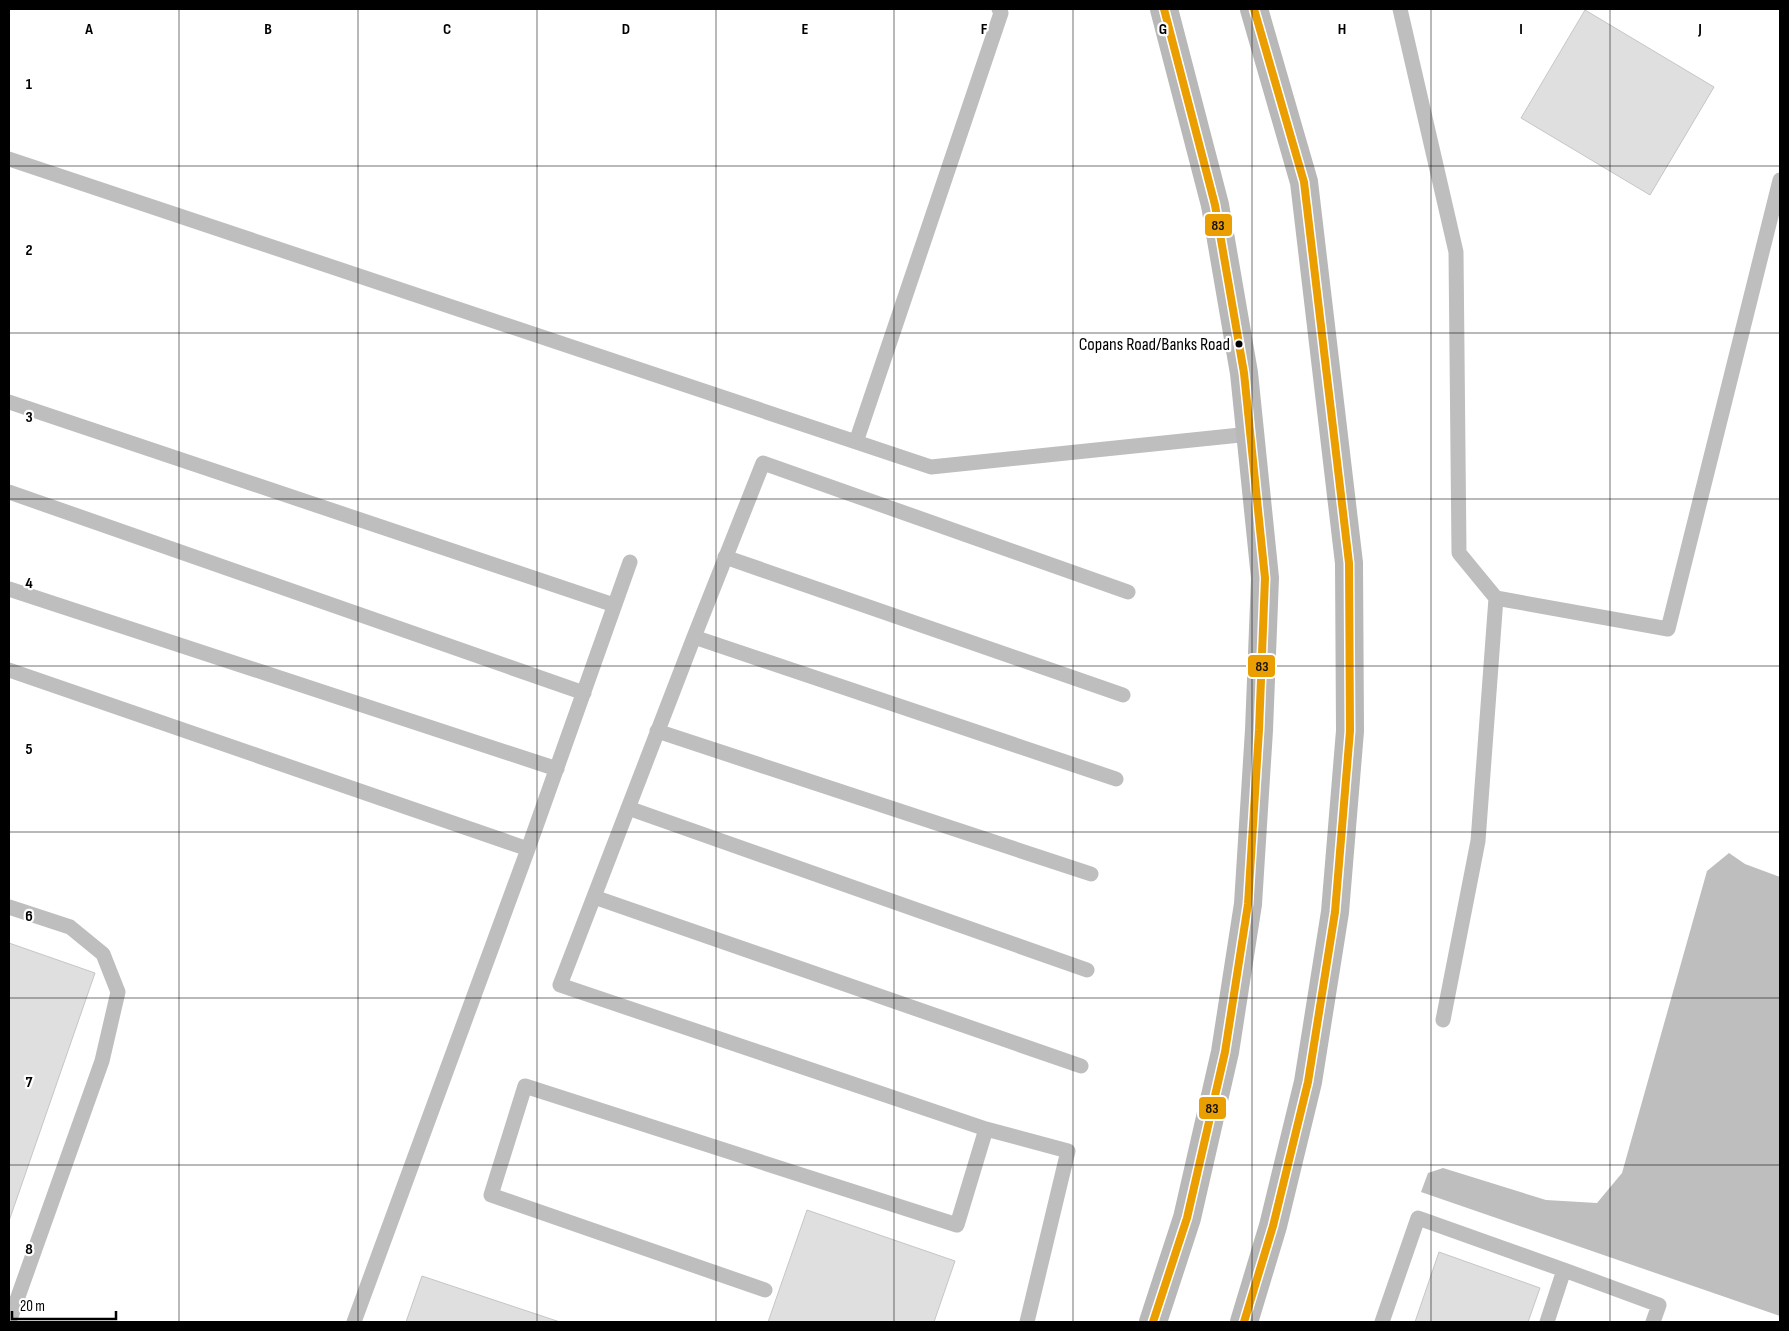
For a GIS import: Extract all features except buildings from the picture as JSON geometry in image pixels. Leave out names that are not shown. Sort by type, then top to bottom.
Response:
[{"type":"main road","points":[[1153,1322],[1187,1218],[1222,1062],[1248,904],[1259,730],[1265,578],[1244,373],[1215,205],[1164,9]]},
{"type":"main road","points":[[1244,1322],[1273,1226],[1308,1082],[1335,912],[1350,731],[1349,563],[1304,182],[1254,9]]},
{"type":"lane","points":[[856,442],[1000,13],[999,9]]},
{"type":"lane","points":[[1400,9],[1456,252],[1459,553],[1496,598],[1668,629],[1780,180]]},
{"type":"lane","points":[[9,159],[931,467],[1250,434]]},
{"type":"lane","points":[[9,402],[614,605]]},
{"type":"lane","points":[[1028,1322],[1068,1151],[986,1129],[560,985],[657,731],[763,463],[1128,592]]},
{"type":"lane","points":[[9,492],[584,693]]},
{"type":"lane","points":[[725,557],[1124,695]]},
{"type":"lane","points":[[354,1322],[528,850],[630,562]]},
{"type":"lane","points":[[9,589],[557,769]]},
{"type":"lane","points":[[1443,1020],[1478,841],[1496,598]]},
{"type":"lane","points":[[694,637],[1116,779]]},
{"type":"lane","points":[[9,670],[528,850]]},
{"type":"lane","points":[[657,731],[1091,874]]},
{"type":"lane","points":[[628,808],[1087,970]]},
{"type":"lane","points":[[594,897],[1081,1066]]},
{"type":"lane","points":[[9,907],[70,927],[104,954],[118,992],[102,1062],[9,1322]]},
{"type":"lane","points":[[765,1290],[491,1195],[525,1086],[957,1224],[986,1129]]},
{"type":"lane","points":[[1382,1322],[1418,1218],[1659,1305],[1653,1322]]},
{"type":"lane","points":[[1547,1322],[1564,1270]]},
{"type":"shaded area","points":[[1729,853],[1745,864],[1780,877],[1780,1316],[1421,1192],[1428,1173],[1443,1168],[1546,1200],[1597,1203],[1622,1173],[1707,871]]},
{"type":"transit line","name":"83","points":[[1153,1322],[1187,1218],[1225,1052],[1248,904],[1259,730],[1265,578],[1244,373],[1215,205],[1164,9]]},
{"type":"transit line","name":"83","points":[[1244,1322],[1273,1226],[1308,1082],[1335,912],[1350,731],[1349,563],[1304,182],[1254,9]]},
{"type":"place","name":"Copans Road/Banks Road","points":[[1239,344]]}]
